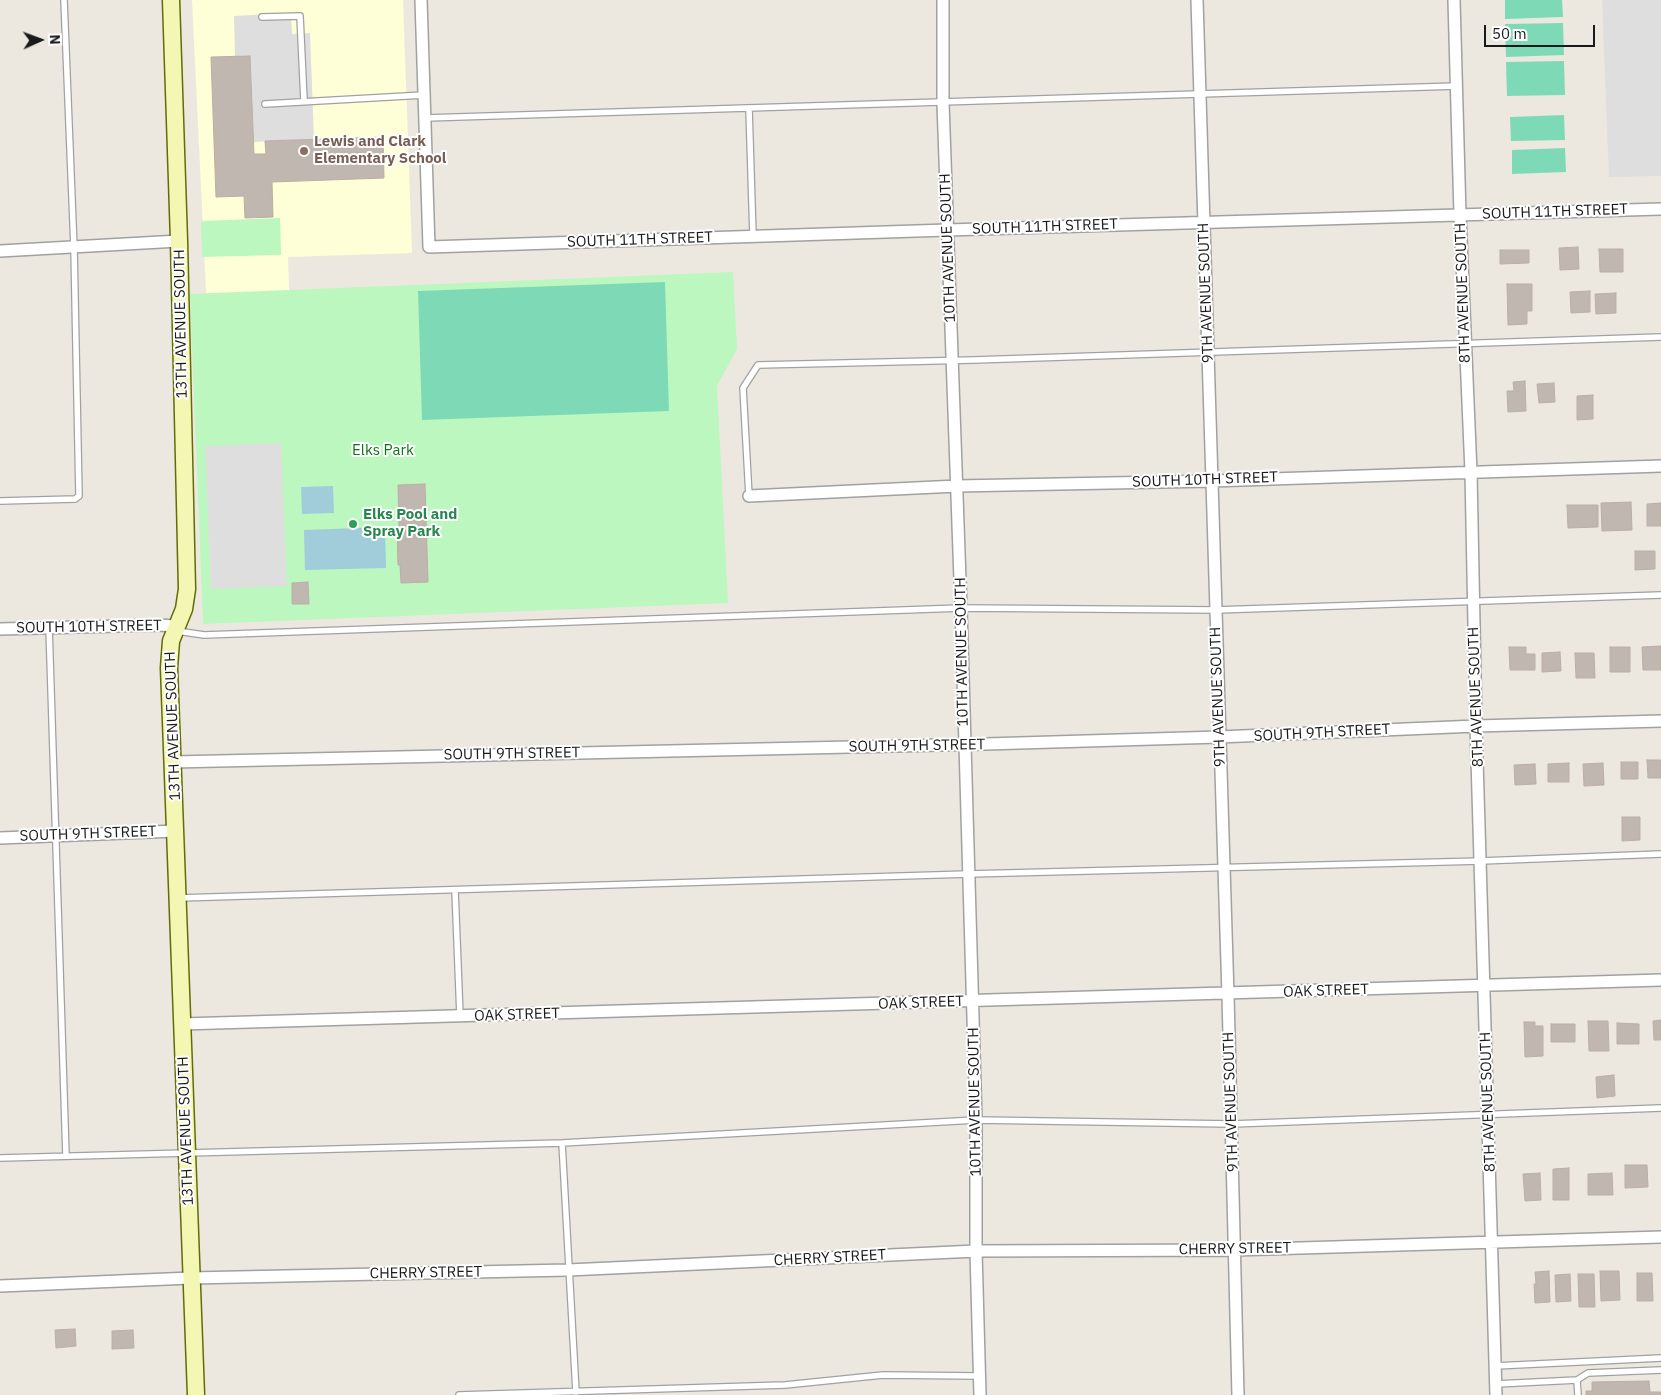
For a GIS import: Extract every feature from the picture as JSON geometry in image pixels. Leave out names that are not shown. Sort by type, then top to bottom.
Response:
[{"type":"street","name":"13TH AVENUE SOUTH","points":[[171,0],[180,241],[187,589],[184,609],[170,650],[169,668],[196,1395]]},
{"type":"street","points":[[421,0],[425,118]]},
{"type":"street","name":"10TH AVENUE SOUTH","points":[[943,0],[943,103],[973,1002],[980,1395]]},
{"type":"street","name":"9TH AVENUE SOUTH","points":[[1197,0],[1232,1124],[1238,1395]]},
{"type":"street","name":"8TH AVENUE SOUTH","points":[[1454,0],[1460,215],[1471,472],[1476,726],[1496,1390]]},
{"type":"street","name":"SOUTH 11TH STREET","points":[[425,118],[429,247],[1661,209]]},
{"type":"street","points":[[0,251],[180,241]]},
{"type":"street","name":"SOUTH 10TH STREET","points":[[748,496],[957,486],[1212,481],[1661,466]]},
{"type":"street","name":"SOUTH 10TH STREET","points":[[0,628],[158,625],[176,628]]},
{"type":"street","name":"SOUTH 9TH STREET","points":[[173,762],[1219,738],[1476,726],[1661,721]]},
{"type":"street","name":"SOUTH 9TH STREET","points":[[0,838],[176,831]]},
{"type":"street","name":"OAK STREET","points":[[182,1024],[973,1002],[1661,980]]},
{"type":"street","name":"CHERRY STREET","points":[[0,1286],[191,1278],[568,1270],[976,1251],[1235,1250],[1661,1237]]},
{"type":"lane","points":[[0,501],[75,499],[79,496],[74,248],[64,0]]},
{"type":"lane","points":[[262,17],[300,16],[304,101]]},
{"type":"lane","points":[[425,118],[1200,96],[1457,86]]},
{"type":"lane","points":[[265,104],[424,95]]},
{"type":"lane","points":[[749,109],[753,236]]},
{"type":"lane","points":[[748,496],[742,388],[758,365],[952,361],[1661,337]]},
{"type":"lane","points":[[176,628],[185,633],[204,635],[961,608],[1216,610],[1661,595]]},
{"type":"lane","points":[[49,627],[54,836],[66,1156]]},
{"type":"lane","points":[[179,898],[968,874],[1481,861],[1661,854]]},
{"type":"lane","points":[[455,890],[460,1016]]},
{"type":"lane","points":[[0,1158],[562,1142],[976,1120],[1232,1124],[1661,1108]]},
{"type":"lane","points":[[562,1142],[576,1392]]},
{"type":"lane","points":[[1496,1366],[1661,1358]]},
{"type":"lane","points":[[1496,1390],[1577,1380],[1588,1373],[1661,1370]]},
{"type":"lane","points":[[460,1395],[785,1385],[883,1375],[979,1376]]},
{"type":"lane","points":[[1577,1380],[1578,1395]]},
{"type":"shaded area","name":"Lewis and Clark Elementary School","points":[[192,0],[403,0],[412,253],[288,257],[294,437],[213,436]]},
{"type":"shaded area","points":[[1602,0],[1661,0],[1661,176],[1609,177]]},
{"type":"shaded area","points":[[291,13],[292,34],[310,33],[314,139],[253,142],[250,57],[235,57],[234,16]]},
{"type":"shaded area","points":[[281,443],[287,586],[211,589],[205,446]]},
{"type":"green space","points":[[1505,0],[1562,0],[1563,17],[1505,19]]},
{"type":"green space","points":[[1563,23],[1564,55],[1506,57],[1505,24]]},
{"type":"green space","points":[[1564,61],[1565,95],[1507,96],[1506,62]]},
{"type":"green space","points":[[1564,115],[1565,140],[1511,141],[1510,117]]},
{"type":"green space","points":[[1565,148],[1566,172],[1512,174],[1512,150]]},
{"type":"green space","points":[[280,218],[281,255],[202,257],[201,221]]},
{"type":"green space","name":"Elks Park","points":[[733,272],[737,349],[717,386],[728,603],[203,624],[190,294]]},
{"type":"green space","points":[[665,282],[669,411],[422,420],[418,291]]},
{"type":"water","points":[[333,486],[334,513],[302,514],[301,487]]},
{"type":"water","points":[[385,527],[386,568],[305,570],[304,530]]},
{"type":"building","points":[[250,56],[254,154],[266,154],[265,141],[383,137],[384,178],[272,182],[273,217],[245,218],[244,196],[216,197],[211,57]]},
{"type":"building","points":[[1578,247],[1579,269],[1560,270],[1559,248]]},
{"type":"building","points":[[1599,249],[1623,249],[1623,272],[1600,272]]},
{"type":"building","points":[[1500,250],[1529,250],[1529,263],[1500,264]]},
{"type":"building","points":[[1507,284],[1532,284],[1532,311],[1527,311],[1527,324],[1508,325]]},
{"type":"building","points":[[1590,291],[1590,312],[1571,313],[1570,292]]},
{"type":"building","points":[[1616,293],[1616,313],[1596,314],[1595,294]]},
{"type":"building","points":[[1525,381],[1526,411],[1508,412],[1507,391],[1514,391],[1513,382]]},
{"type":"building","points":[[1554,383],[1555,402],[1539,403],[1537,384]]},
{"type":"building","points":[[1593,395],[1593,419],[1577,420],[1577,396]]},
{"type":"building","points":[[425,484],[428,582],[401,583],[400,565],[398,565],[398,485]]},
{"type":"building","points":[[1631,502],[1632,530],[1602,531],[1601,503]]},
{"type":"building","points":[[1661,503],[1661,526],[1647,526],[1647,504]]},
{"type":"building","points":[[1567,505],[1598,505],[1598,527],[1568,528]]},
{"type":"building","points":[[1635,551],[1655,551],[1655,569],[1635,570]]},
{"type":"building","points":[[308,582],[309,604],[292,604],[292,583]]},
{"type":"building","points":[[1661,646],[1661,670],[1643,670],[1642,647]]},
{"type":"building","points":[[1509,647],[1526,647],[1526,654],[1535,654],[1535,670],[1510,670]]},
{"type":"building","points":[[1610,647],[1630,647],[1630,672],[1610,672]]},
{"type":"building","points":[[1560,652],[1561,671],[1542,672],[1542,653]]},
{"type":"building","points":[[1575,653],[1594,653],[1595,678],[1576,678]]},
{"type":"building","points":[[1647,760],[1661,760],[1661,778],[1648,778]]},
{"type":"building","points":[[1621,762],[1638,762],[1638,779],[1621,779]]},
{"type":"building","points":[[1569,763],[1569,782],[1548,782],[1548,764]]},
{"type":"building","points":[[1603,763],[1604,785],[1584,786],[1583,764]]},
{"type":"building","points":[[1535,764],[1536,784],[1515,785],[1514,765]]},
{"type":"building","points":[[1622,817],[1640,817],[1640,840],[1622,841]]},
{"type":"building","points":[[1661,1020],[1661,1040],[1654,1040],[1653,1021]]},
{"type":"building","points":[[1588,1021],[1608,1021],[1609,1051],[1589,1051]]},
{"type":"building","points":[[1524,1022],[1535,1022],[1535,1026],[1543,1026],[1543,1056],[1525,1057]]},
{"type":"building","points":[[1617,1023],[1639,1024],[1639,1044],[1617,1044]]},
{"type":"building","points":[[1551,1024],[1575,1024],[1575,1042],[1551,1042]]},
{"type":"building","points":[[1614,1075],[1615,1096],[1597,1098],[1596,1077]]},
{"type":"building","points":[[1625,1165],[1647,1165],[1648,1187],[1625,1188]]},
{"type":"building","points":[[1569,1168],[1569,1200],[1553,1200],[1553,1169]]},
{"type":"building","points":[[1540,1173],[1541,1200],[1525,1201],[1523,1174]]},
{"type":"building","points":[[1612,1173],[1613,1195],[1588,1195],[1588,1174]]},
{"type":"building","points":[[1549,1271],[1550,1302],[1535,1303],[1535,1272]]},
{"type":"building","points":[[1600,1271],[1619,1271],[1620,1300],[1601,1301]]},
{"type":"building","points":[[1637,1273],[1652,1273],[1653,1301],[1637,1301]]},
{"type":"building","points":[[1570,1274],[1571,1301],[1556,1302],[1555,1275]]},
{"type":"building","points":[[1578,1274],[1594,1274],[1595,1307],[1579,1307]]},
{"type":"building","points":[[75,1329],[76,1346],[56,1348],[55,1330]]},
{"type":"building","points":[[133,1330],[134,1348],[112,1349],[112,1331]]},
{"type":"building","points":[[1649,1381],[1650,1392],[1661,1392],[1661,1395],[1586,1395],[1586,1391],[1592,1391],[1592,1382]]},
{"type":"place","name":"Lewis and Clark Elementary School","points":[[304,151]]},
{"type":"place","name":"Elks Pool and Spray Park","points":[[353,524]]}]
